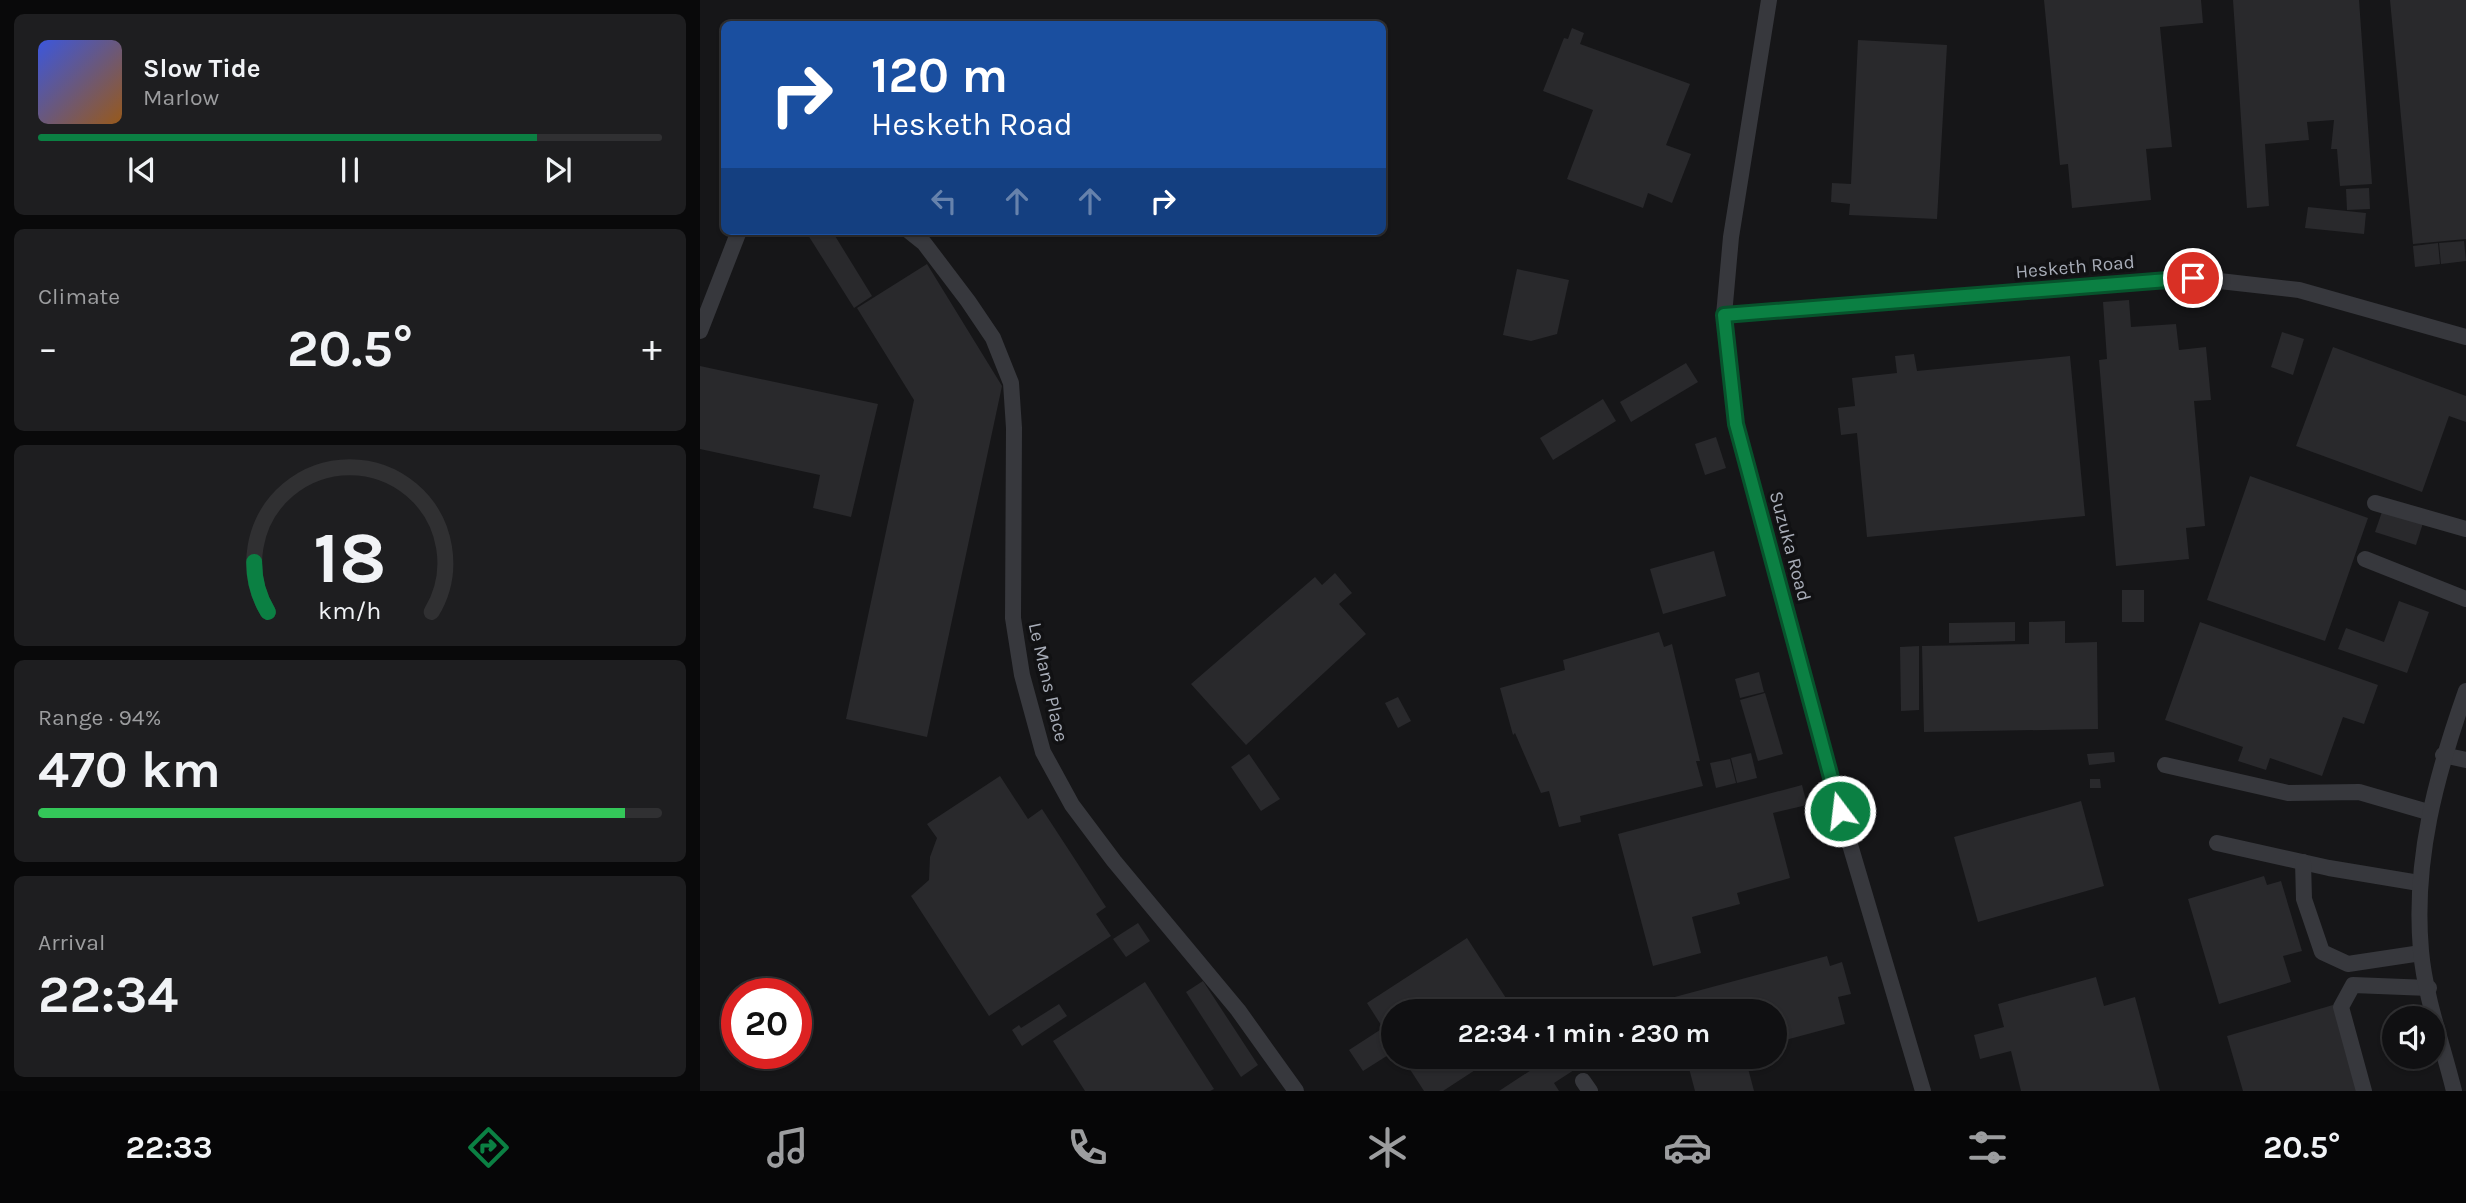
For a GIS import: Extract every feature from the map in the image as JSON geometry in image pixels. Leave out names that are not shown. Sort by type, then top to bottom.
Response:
[{"type":"lane","name":"Suzuka Road","points":[[1769,0],[1731,237],[1724,315],[1736,424],[1840,811],[1923,1091]]},
{"type":"lane","points":[[700,331],[729,251],[738,235]]},
{"type":"lane","name":"Le Mans Place","points":[[914,235],[924,243],[968,300],[993,338],[1011,383],[1014,428],[1013,618],[1022,674],[1043,752],[1072,806],[1114,861],[1238,1010],[1296,1091]]},
{"type":"lane","name":"Hesketh Road","points":[[1724,315],[2193,278],[2299,290],[2466,337]]},
{"type":"lane","points":[[2375,503],[2466,529]]},
{"type":"lane","points":[[2365,559],[2466,599]]},
{"type":"lane","points":[[2454,1091],[2421,953],[2418,883],[2428,812],[2443,755],[2466,691]]},
{"type":"lane","points":[[2443,755],[2466,760]]},
{"type":"lane","points":[[2165,765],[2288,793],[2359,792],[2428,812]]},
{"type":"lane","points":[[2217,843],[2303,863],[2418,883]]},
{"type":"lane","points":[[2303,863],[2304,899],[2322,952],[2348,964],[2421,953]]},
{"type":"lane","points":[[2364,1091],[2341,1007],[2347,993],[2353,985],[2428,988]]},
{"type":"building","points":[[2044,0],[2201,0],[2203,23],[2160,27],[2172,147],[2146,149],[2151,200],[2072,208],[2068,164],[2060,165]]},
{"type":"building","points":[[2233,0],[2359,0],[2372,184],[2340,186],[2337,149],[2331,149],[2334,120],[2307,122],[2309,140],[2265,144],[2269,206],[2247,208]]},
{"type":"building","points":[[2390,0],[2466,0],[2466,239],[2413,244]]},
{"type":"building","points":[[1572,28],[1584,33],[1580,44],[1690,84],[1666,145],[1691,154],[1672,203],[1648,193],[1643,208],[1567,179],[1593,110],[1543,91],[1564,38],[1568,39]]},
{"type":"building","points":[[1858,40],[1947,45],[1937,219],[1849,215],[1850,204],[1831,202],[1832,183],[1851,184]]},
{"type":"building","points":[[2369,188],[2370,209],[2347,210],[2346,189]]},
{"type":"building","points":[[2308,207],[2366,213],[2364,234],[2305,228]]},
{"type":"building","points":[[808,235],[834,235],[872,296],[854,308]]},
{"type":"building","points":[[2464,241],[2466,261],[2441,264],[2439,243]]},
{"type":"building","points":[[2438,243],[2440,264],[2415,267],[2413,246]]},
{"type":"building","points":[[927,264],[1002,386],[927,737],[846,719],[914,400],[857,308]]},
{"type":"building","points":[[1517,269],[1569,280],[1557,334],[1531,341],[1503,335]]},
{"type":"building","points":[[2129,300],[2131,327],[2176,324],[2179,350],[2206,347],[2211,400],[2194,401],[2205,526],[2186,528],[2189,559],[2116,566],[2099,360],[2107,359],[2103,302]]},
{"type":"building","points":[[2282,332],[2304,339],[2293,375],[2271,367]]},
{"type":"building","points":[[2333,347],[2466,396],[2466,422],[2449,416],[2422,492],[2296,446]]},
{"type":"building","points":[[1914,354],[1917,371],[2070,356],[2085,516],[1867,537],[1857,433],[1841,435],[1838,408],[1855,406],[1852,378],[1897,373],[1895,356]]},
{"type":"building","points":[[1686,363],[1698,382],[1631,422],[1620,402]]},
{"type":"building","points":[[700,366],[878,404],[851,517],[813,508],[820,475],[700,449]]},
{"type":"building","points":[[1603,399],[1616,421],[1553,460],[1540,438]]},
{"type":"building","points":[[1716,437],[1726,468],[1705,475],[1695,444]]},
{"type":"building","points":[[2250,476],[2368,518],[2325,641],[2207,600]]},
{"type":"building","points":[[2383,509],[2423,523],[2416,545],[2375,532]]},
{"type":"building","points":[[1714,551],[1726,596],[1663,614],[1650,569]]},
{"type":"building","points":[[1335,573],[1352,593],[1339,604],[1366,634],[1246,745],[1191,684],[1315,577],[1322,585]]},
{"type":"building","points":[[2122,590],[2144,590],[2144,622],[2122,622]]},
{"type":"building","points":[[2399,601],[2429,612],[2407,673],[2338,649],[2346,628],[2384,642]]},
{"type":"building","points":[[2065,621],[2065,643],[2097,642],[2098,729],[1924,732],[1922,646],[2029,644],[2029,622]]},
{"type":"building","points":[[2015,622],[2015,641],[1949,643],[1949,623]]},
{"type":"building","points":[[2200,622],[2378,685],[2364,724],[2343,717],[2322,776],[2270,758],[2266,770],[2238,761],[2243,747],[2165,720]]},
{"type":"building","points":[[1659,632],[1664,647],[1672,644],[1700,761],[1696,761],[1703,786],[1580,816],[1581,822],[1559,827],[1549,791],[1541,793],[1515,733],[1513,735],[1500,688],[1565,670],[1563,660]]},
{"type":"building","points":[[1919,646],[1919,710],[1901,711],[1900,647]]},
{"type":"building","points":[[1759,672],[1764,692],[1740,698],[1735,679]]},
{"type":"building","points":[[1765,693],[1783,754],[1758,761],[1740,700]]},
{"type":"building","points":[[1398,697],[1411,721],[1398,728],[1385,703]]},
{"type":"building","points":[[2114,752],[2115,762],[2089,765],[2087,754]]},
{"type":"building","points":[[1751,753],[1757,778],[1737,783],[1731,758]]},
{"type":"building","points":[[1249,754],[1280,799],[1261,811],[1231,767]]},
{"type":"building","points":[[1730,759],[1736,783],[1716,788],[1710,763]]},
{"type":"building","points":[[1000,776],[1028,819],[1042,809],[1106,907],[1096,914],[1111,936],[989,1016],[911,896],[929,880],[930,857],[937,838],[927,824]]},
{"type":"building","points":[[2090,779],[2100,779],[2101,788],[2090,788]]},
{"type":"building","points":[[1802,785],[1807,805],[1773,813],[1790,878],[1737,893],[1740,904],[1692,917],[1701,953],[1653,966],[1618,834]]},
{"type":"building","points":[[2081,801],[2104,886],[1978,922],[1954,837]]},
{"type":"building","points":[[2264,876],[2267,885],[2281,881],[2302,951],[2283,956],[2291,982],[2219,1004],[2188,899]]},
{"type":"building","points":[[1138,923],[1150,941],[1126,957],[1113,939]]},
{"type":"building","points":[[1467,938],[1507,999],[1381,999],[1381,1025],[1367,1003]]},
{"type":"building","points":[[1827,956],[1830,966],[1842,962],[1851,994],[1838,997],[1845,1024],[1787,1040],[1787,999],[1671,998]]},
{"type":"building","points":[[2096,977],[2104,1006],[2135,997],[2160,1091],[2021,1091],[2011,1051],[1980,1059],[1974,1035],[2004,1027],[1998,1004]]},
{"type":"building","points":[[1203,981],[1258,1065],[1241,1077],[1186,992]]},
{"type":"building","points":[[1145,982],[1214,1089],[1085,1091],[1053,1041]]},
{"type":"building","points":[[1059,1004],[1067,1016],[1022,1046],[1012,1030],[1019,1025],[1021,1028]]},
{"type":"building","points":[[2333,1005],[2358,1091],[2243,1091],[2227,1036]]},
{"type":"building","points":[[1381,1029],[1381,1060],[1363,1071],[1349,1050]]},
{"type":"building","points":[[1410,1069],[1477,1069],[1443,1091],[1424,1091]]},
{"type":"building","points":[[1533,1069],[1576,1069],[1554,1083],[1559,1091],[1499,1091]]},
{"type":"building","points":[[1689,1069],[1748,1069],[1754,1091],[1695,1091]]},
{"type":"route","points":[[1840,811],[1736,424],[1724,315],[2193,278]]}]
